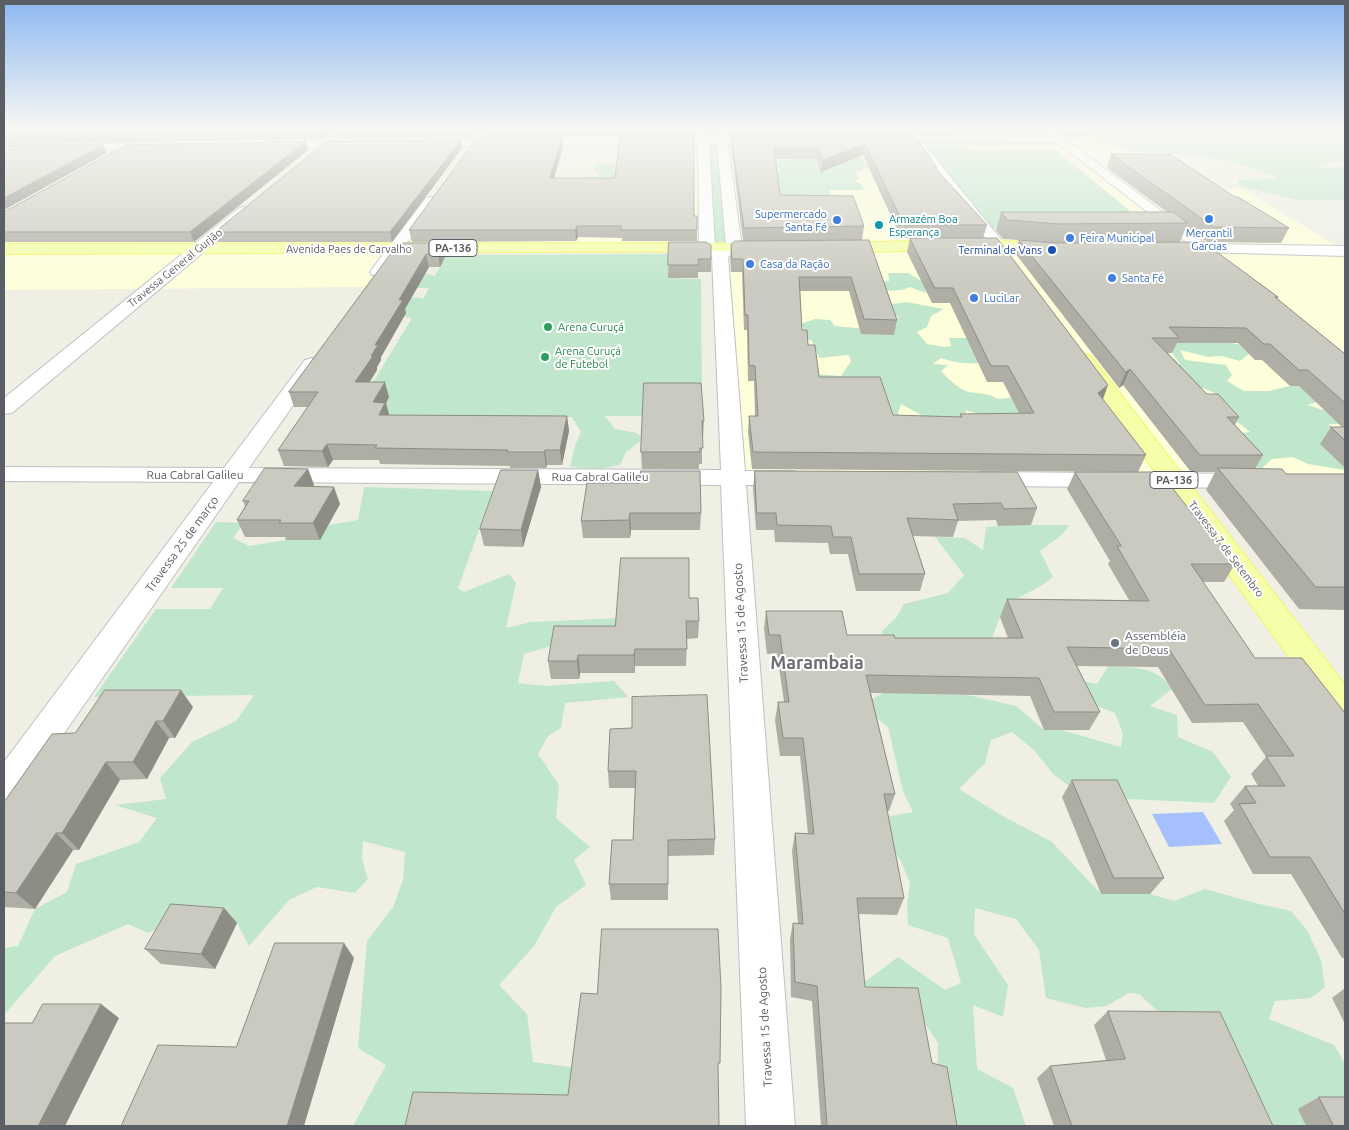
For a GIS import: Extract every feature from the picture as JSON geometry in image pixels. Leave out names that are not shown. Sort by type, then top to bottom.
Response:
[{"type":"main road","name":"Avenida Paes de Carvalho","points":[[4,249],[396,248],[720,250],[780,248]]},
{"type":"main road","points":[[816,248],[894,252],[1010,254],[1071,250]]},
{"type":"main road","points":[[1175,249],[1204,249],[1227,267]]},
{"type":"main road","name":"Travessa 7 de Setembro","points":[[1073,346],[1345,709]]},
{"type":"street","name":"Travessa 15 de Agosto","points":[[710,181],[720,250]]},
{"type":"street","name":"Travessa 15 de Agosto","points":[[722,181],[720,250],[771,1126]]},
{"type":"street","points":[[949,181],[1010,254]]},
{"type":"street","points":[[1113,181],[1204,249],[1345,250]]},
{"type":"street","points":[[368,286],[442,186]]},
{"type":"street","name":"Travessa General Gurjão","points":[[4,408],[256,202]]},
{"type":"street","name":"Travessa 25 de março","points":[[4,790],[323,348]]},
{"type":"street","name":"Rua Cabral Galileu","points":[[4,474],[811,478]]},
{"type":"street","points":[[958,479],[1269,481]]},
{"type":"shaded area","points":[[582,181],[617,181],[580,187]]},
{"type":"shaded area","points":[[597,181],[1178,181],[1197,189],[1243,189],[1345,251],[1345,482],[732,478],[719,249],[396,249],[367,287],[4,290],[4,232],[168,219],[528,221]]},
{"type":"shaded area","points":[[705,181],[727,181],[734,248],[707,248]]},
{"type":"shaded area","points":[[772,181],[855,181],[861,184],[864,190],[829,190],[834,202],[778,201]]},
{"type":"shaded area","points":[[954,181],[1093,181],[1142,221],[1167,230],[993,229]]},
{"type":"shaded area","points":[[1238,181],[1345,181],[1345,200],[1297,200],[1239,186]]},
{"type":"shaded area","name":"Arena Curuçá de Futebol","points":[[669,254],[668,278],[701,279],[702,416],[605,416],[615,429],[637,433],[643,439],[626,452],[620,465],[598,469],[570,467],[575,446],[581,432],[572,417],[390,418],[355,412],[412,318],[374,313],[405,299],[423,299],[429,288],[409,288],[424,273],[435,276],[446,255]]},
{"type":"shaded area","points":[[888,273],[908,273],[925,283],[963,289],[925,289],[926,293],[910,287],[902,290],[881,291],[877,283],[889,281]]},
{"type":"shaded area","points":[[1065,301],[1240,345],[1249,354],[1240,361],[1222,356],[1208,357],[1180,350],[1185,360],[1226,365],[1232,375],[1227,381],[1244,391],[1269,391],[1290,386],[1305,386],[1328,403],[1316,402],[1308,405],[1329,412],[1344,420],[1339,424],[1329,424],[1342,439],[1321,444],[1345,470],[1308,464],[1293,457],[1272,459],[1261,469],[1243,462],[1230,434],[1250,432],[1231,417],[1212,397],[1215,393],[1161,372],[1180,364],[1172,353]]},
{"type":"shaded area","points":[[906,302],[944,309],[931,316],[927,327],[917,332],[927,344],[945,347],[951,346],[949,338],[967,338],[986,362],[963,363],[941,358],[933,364],[948,365],[941,371],[966,391],[986,394],[997,399],[1011,398],[1019,412],[1009,424],[966,410],[965,424],[923,416],[901,404],[898,413],[903,429],[815,374],[841,376],[851,361],[849,355],[819,358],[812,341],[803,337],[805,331],[801,324],[815,319],[830,320],[835,326],[877,327],[899,318],[885,305]]},
{"type":"shaded area","points":[[364,487],[493,491],[458,588],[464,592],[509,574],[516,583],[506,628],[531,622],[621,618],[615,628],[524,654],[518,683],[547,686],[614,681],[628,697],[565,703],[561,728],[548,736],[538,754],[559,785],[556,818],[590,847],[574,860],[586,885],[556,907],[534,946],[499,985],[527,1014],[533,1062],[601,1071],[594,1107],[417,1126],[353,1126],[386,1065],[358,1048],[367,941],[393,907],[403,880],[405,852],[363,841],[362,859],[368,879],[355,893],[317,887],[289,900],[249,946],[237,923],[185,919],[148,933],[128,924],[55,956],[4,1015],[4,948],[18,946],[35,909],[67,892],[76,864],[139,842],[157,818],[115,805],[166,799],[160,778],[192,742],[236,721],[254,695],[94,697],[156,609],[210,609],[223,588],[171,588],[216,522],[244,523],[233,538],[249,546],[286,540],[319,540],[328,525],[358,520]]},
{"type":"shaded area","points":[[1069,525],[1063,534],[1040,551],[1053,577],[1006,607],[996,628],[987,656],[893,647],[881,632],[896,618],[904,604],[948,593],[964,575],[935,537],[965,538],[983,550],[986,527]]},
{"type":"shaded area","points":[[1108,667],[1144,669],[1166,681],[1172,689],[1150,706],[1177,715],[1178,737],[1213,752],[1231,777],[1214,803],[1084,797],[1053,774],[1034,750],[1012,732],[991,740],[985,763],[959,789],[1001,815],[1052,842],[1101,894],[1150,894],[1174,901],[1205,889],[1291,911],[1307,930],[1321,960],[1325,987],[1311,998],[1275,1001],[1269,1019],[1334,1045],[1345,1063],[1345,1108],[1306,1126],[1248,1126],[1173,1025],[1139,994],[1129,993],[1106,1006],[1086,1008],[1046,998],[1039,950],[1016,919],[975,908],[974,934],[1008,985],[1003,1017],[973,1005],[977,1069],[1013,1088],[1026,1126],[945,1126],[937,1080],[938,1043],[911,1003],[859,1002],[857,984],[866,981],[898,957],[945,990],[961,983],[948,938],[908,925],[907,906],[910,883],[900,859],[887,847],[875,819],[913,812],[903,791],[888,727],[861,705],[883,693],[968,695],[1016,706],[1044,730],[1061,730],[1121,747],[1123,734],[1115,713],[1074,697],[1070,679],[1097,684]]},
{"type":"water","points":[[1203,812],[1222,844],[1169,847],[1152,814]]},
{"type":"building","points":[[4,181],[36,181],[4,198]]},
{"type":"building","points":[[61,181],[256,181],[190,232],[4,232],[4,212]]},
{"type":"building","points":[[278,181],[430,181],[390,232],[215,232]]},
{"type":"building","points":[[445,181],[694,181],[694,216],[697,216],[697,230],[621,230],[621,226],[577,226],[575,230],[409,230]]},
{"type":"building","points":[[737,181],[778,181],[780,195],[853,196],[864,226],[744,228]]},
{"type":"building","points":[[883,181],[947,181],[987,225],[904,225]]},
{"type":"building","points":[[1149,181],[1210,181],[1289,228],[1214,227]]},
{"type":"building","points":[[1001,212],[1173,212],[1188,223],[1058,224],[1008,220]]},
{"type":"building","points":[[910,238],[997,238],[1108,385],[1098,393],[1146,455],[753,452],[749,416],[758,416],[755,366],[749,365],[748,315],[745,315],[743,259],[732,259],[731,244],[735,241],[869,240],[897,320],[864,319],[851,277],[799,277],[802,330],[807,330],[808,345],[815,345],[819,377],[880,377],[893,415],[962,417],[960,414],[1034,413],[1008,366],[991,366],[953,288],[935,288]]},
{"type":"building","points":[[1019,240],[1056,243],[1203,242],[1278,297],[1275,297],[1345,354],[1345,403],[1308,370],[1299,370],[1270,344],[1264,344],[1246,328],[1169,327],[1179,338],[1152,338],[1207,394],[1218,394],[1239,417],[1227,417],[1263,455],[1200,455],[1130,369],[1126,372]]},
{"type":"building","points":[[669,242],[706,242],[711,245],[711,259],[698,259],[699,265],[668,265]]},
{"type":"building","points":[[399,243],[444,243],[438,254],[426,254],[399,300],[403,300],[375,345],[378,345],[371,356],[373,356],[355,382],[385,382],[373,402],[385,403],[379,415],[567,416],[560,450],[507,452],[508,450],[375,448],[377,445],[327,444],[322,451],[278,450],[318,392],[289,392]]},
{"type":"building","points":[[644,383],[701,383],[704,421],[702,421],[703,448],[700,448],[700,452],[641,452]]},
{"type":"building","points":[[1331,427],[1345,427],[1345,440]]},
{"type":"building","points":[[265,468],[308,469],[294,486],[334,487],[313,523],[279,523],[281,520],[237,520],[249,501],[243,501]]},
{"type":"building","points":[[1218,468],[1282,469],[1286,474],[1345,474],[1345,587],[1316,587]]},
{"type":"building","points":[[501,470],[538,470],[521,530],[480,529]]},
{"type":"building","points":[[641,471],[700,471],[701,513],[630,513],[629,520],[581,521],[587,483],[639,483]]},
{"type":"building","points":[[755,471],[1017,472],[1037,508],[1004,509],[1001,503],[953,504],[958,520],[907,518],[925,574],[859,574],[851,537],[833,537],[831,526],[777,525],[776,513],[757,513]]},
{"type":"building","points":[[1075,472],[1160,472],[1209,535],[1214,535],[1235,564],[1191,564],[1255,658],[1302,658],[1345,713],[1345,914],[1310,857],[1270,857],[1239,804],[1256,803],[1245,786],[1285,786],[1266,756],[1294,756],[1258,704],[1205,705],[1169,649],[1067,647],[1100,712],[1054,712],[1039,678],[866,675],[895,794],[884,794],[904,898],[857,898],[865,987],[918,988],[932,1063],[947,1067],[957,1126],[827,1126],[817,986],[795,982],[793,923],[803,924],[795,833],[814,834],[803,738],[783,738],[778,702],[789,702],[780,635],[769,635],[766,611],[842,611],[847,635],[894,635],[895,638],[1023,638],[1007,599],[1149,601],[1117,546],[1121,546]]},
{"type":"building","points":[[621,558],[689,558],[689,598],[698,598],[699,621],[686,621],[687,649],[635,649],[634,655],[578,655],[577,661],[548,661],[554,626],[615,626]]},
{"type":"building","points":[[105,690],[181,690],[163,721],[156,721],[133,762],[106,762],[62,833],[56,833],[16,893],[4,892],[4,802],[52,734],[75,733]]},
{"type":"building","points":[[707,695],[715,839],[668,840],[668,884],[609,884],[612,840],[633,840],[636,771],[608,771],[610,729],[632,728],[632,697]]},
{"type":"building","points":[[1072,780],[1117,780],[1164,878],[1114,878]]},
{"type":"building","points":[[171,904],[224,908],[201,954],[145,949]]},
{"type":"building","points":[[602,929],[718,929],[721,988],[720,1063],[718,1063],[719,1126],[405,1126],[413,1092],[568,1095],[581,993],[597,994]]},
{"type":"building","points":[[275,943],[344,943],[287,1126],[121,1126],[158,1045],[236,1047]]},
{"type":"building","points":[[43,1004],[101,1004],[38,1126],[4,1126],[4,1023],[32,1023]]},
{"type":"building","points":[[1108,1011],[1220,1012],[1273,1126],[1072,1126],[1050,1066],[1125,1059]]},
{"type":"building","points":[[1319,1097],[1345,1097],[1345,1126],[1334,1126]]},
{"type":"place","name":"Mercantil Garcias","points":[[1209,219]]},
{"type":"place","name":"Supermercado Santa Fé","points":[[837,220]]},
{"type":"place","name":"Armazém Boa Esperança","points":[[879,225]]},
{"type":"place","name":"Feira Municipal","points":[[1070,238]]},
{"type":"place","name":"Terminal de Vans","points":[[1052,250]]},
{"type":"place","name":"Casa da Ração","points":[[750,264]]},
{"type":"place","name":"Santa Fé","points":[[1112,278]]},
{"type":"place","name":"LuciLar","points":[[974,298]]},
{"type":"place","name":"Arena Curuçá","points":[[548,327]]},
{"type":"place","name":"Arena Curuçá de Futebol","points":[[545,357]]},
{"type":"place","name":"Assembléia de Deus","points":[[1115,643]]},
{"type":"district","name":"Marambaia","points":[[817,663]]}]
